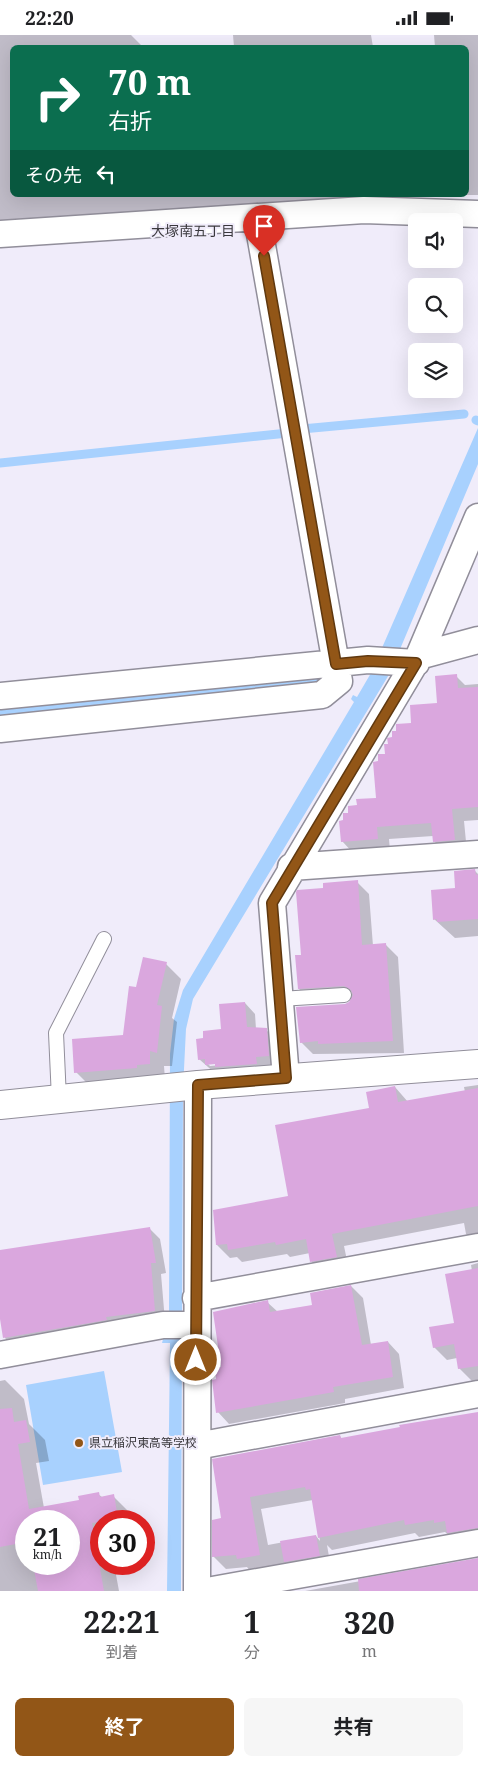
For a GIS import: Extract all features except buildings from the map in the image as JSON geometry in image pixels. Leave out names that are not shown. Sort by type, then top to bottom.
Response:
[{"type":"street","points":[[0,234],[364,210],[478,214]]},
{"type":"street","points":[[0,729],[322,695],[340,681],[257,217]]},
{"type":"street","points":[[286,1078],[272,903],[291,867],[412,660],[478,517]]},
{"type":"street","points":[[0,696],[368,661],[412,660],[478,641]]},
{"type":"street","points":[[291,867],[478,854]]},
{"type":"street","points":[[0,1105],[194,1085],[478,1064]]},
{"type":"street","points":[[194,1085],[196,1298],[182,1325],[196,1446],[197,1591]]},
{"type":"street","points":[[196,1298],[478,1247]]},
{"type":"street","points":[[0,1355],[182,1325]]},
{"type":"street","points":[[196,1446],[478,1394]]},
{"type":"street","points":[[207,1591],[478,1543]]},
{"type":"lane","points":[[59,1099],[56,1033],[104,939]]},
{"type":"lane","points":[[280,999],[344,995]]},
{"type":"water","points":[[478,428],[478,464],[390,673],[193,999],[186,1029],[183,1089],[181,1591],[167,1591],[170,1343],[162,1343],[169,1318],[170,1054],[174,1019],[183,990],[354,702],[351,699],[353,695],[357,697],[371,673]]},
{"type":"water","points":[[104,1371],[122,1472],[43,1485],[26,1385]]},
{"type":"waterway","points":[[302,429],[464,414]]},
{"type":"waterway","points":[[0,463],[288,433]]},
{"type":"waterway","points":[[0,713],[316,682]]},
{"type":"place","name":"県立稲沢東高等学校","points":[[79,1443]]},
{"type":"district","name":"大塚南五丁目","points":[[193,231]]},
{"type":"route","points":[[196,1360],[198,1085],[286,1078],[272,903],[291,867],[416,663],[368,661],[336,664],[264,256]]}]
